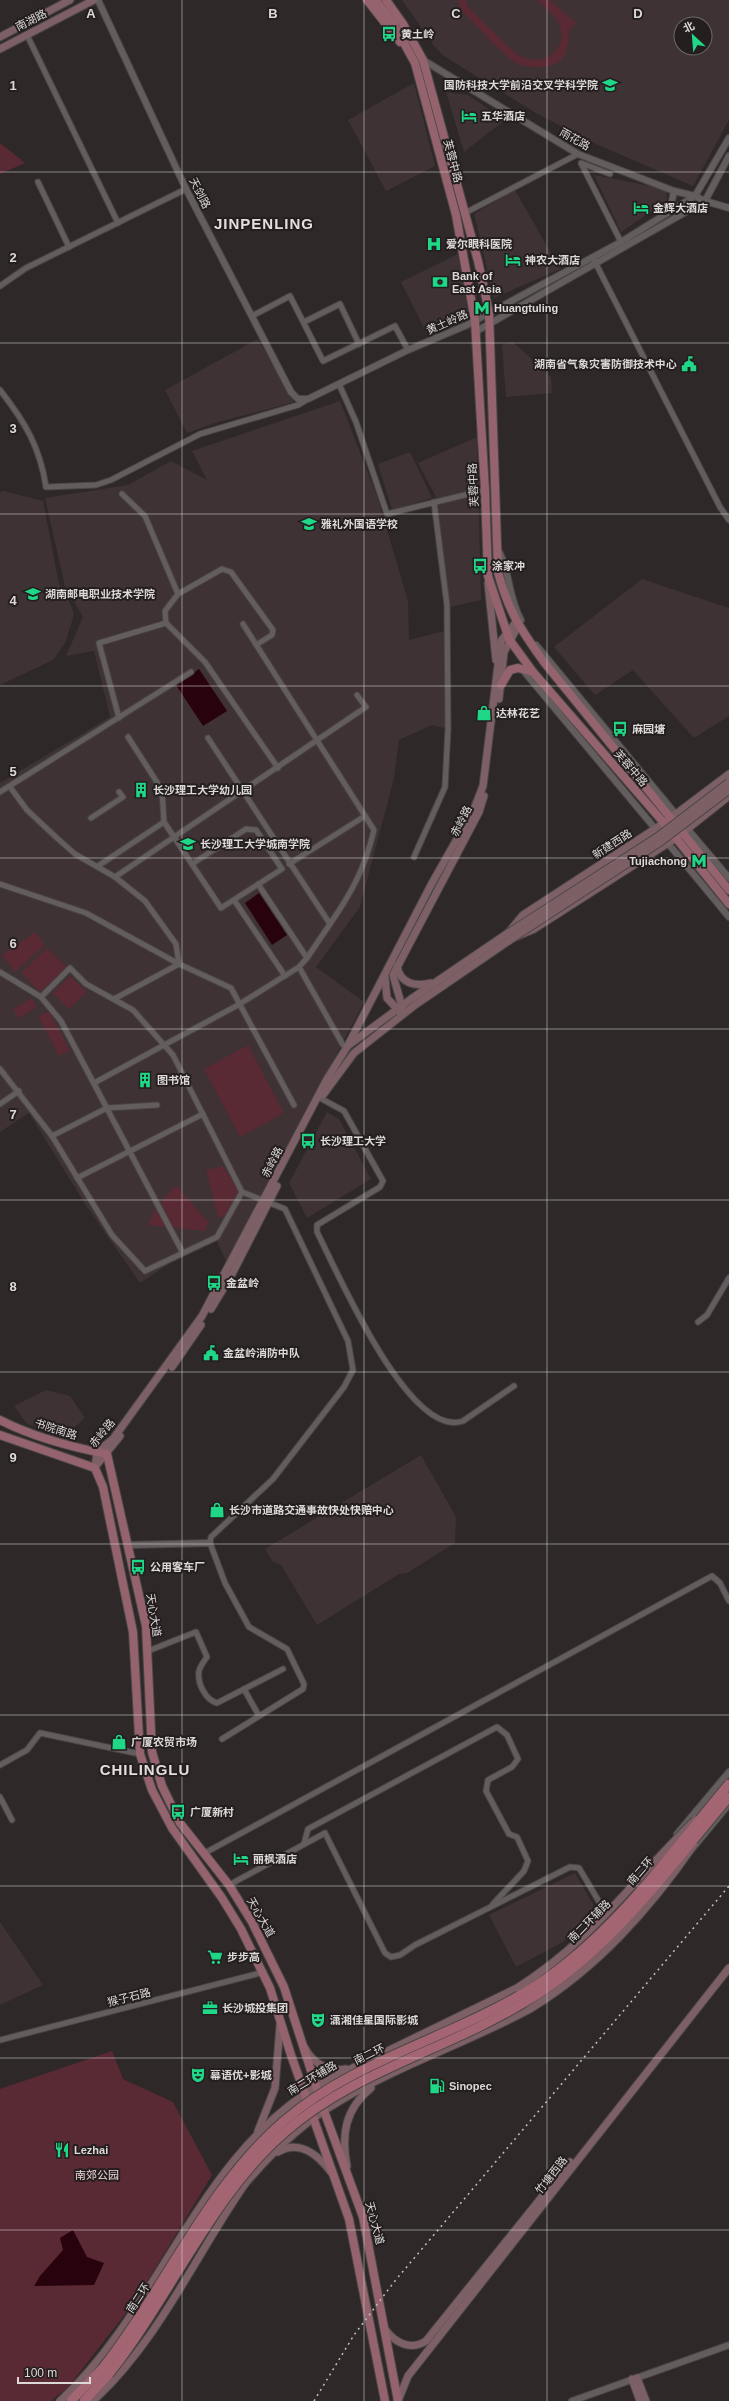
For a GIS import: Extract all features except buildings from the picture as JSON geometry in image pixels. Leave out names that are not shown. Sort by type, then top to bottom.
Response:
[{"type":"highway","name":"南二环","points":[[722,1804],[729,1784]]},
{"type":"highway","name":"南二环","points":[[84,2401],[106,2371],[147,2323],[233,2189],[283,2134],[316,2107],[347,2087],[507,2013],[564,1977],[624,1922],[729,1797]]},
{"type":"highway","name":"南二环","points":[[71,2401],[106,2371]]},
{"type":"highway","points":[[87,2401],[104,2391]]},
{"type":"main road","name":"南湖路","points":[[0,49],[94,0]]},
{"type":"main road","points":[[366,0],[395,38],[407,48]]},
{"type":"main road","name":"芙蓉中路","points":[[376,0],[415,63],[456,215],[475,321],[485,490],[488,576],[508,635],[533,672],[671,819]]},
{"type":"main road","name":"芙蓉中路","points":[[386,0],[404,24],[423,60],[465,213],[489,312],[498,572],[504,596],[517,624],[544,662],[729,890]]},
{"type":"main road","name":"南湖路","points":[[0,37],[67,2]]},
{"type":"main road","name":"赤岭路","points":[[488,576],[492,630],[497,668]]},
{"type":"main road","name":"赤岭路","points":[[95,1468],[193,1339],[231,1276],[327,1079],[385,977],[431,885],[474,810],[483,786],[501,641],[517,624]]},
{"type":"main road","name":"赤岭路","points":[[95,1468],[97,1452],[113,1439],[202,1316],[266,1202],[320,1098],[354,1053],[404,1010],[393,976],[479,812],[488,781],[504,652],[508,635]]},
{"type":"main road","points":[[500,685],[510,670],[522,669],[533,672]]},
{"type":"main road","name":"新建西路","points":[[510,935],[523,915],[671,819],[729,774]]},
{"type":"main road","name":"新建西路","points":[[345,1046],[396,1010],[404,1010],[510,935],[668,829],[729,782]]},
{"type":"main road","name":"新建西路","points":[[404,1010],[437,981],[662,840],[729,790]]},
{"type":"main road","name":"新建西路","points":[[510,935],[534,929],[683,833],[729,796]]},
{"type":"main road","name":"芙蓉中路","points":[[683,833],[729,904]]},
{"type":"main road","points":[[397,966],[404,980],[411,984],[421,986],[437,981]]},
{"type":"main road","points":[[385,977],[387,998],[396,1010]]},
{"type":"main road","name":"书院南路","points":[[0,1420],[14,1427],[68,1446],[107,1454]]},
{"type":"main road","points":[[0,1435],[95,1468],[102,1487],[133,1632],[140,1754],[152,1790],[172,1828],[222,1898],[264,1972],[336,2181],[353,2235],[385,2401]]},
{"type":"main road","name":"天心大道","points":[[107,1454],[129,1545],[146,1626],[152,1752],[162,1786],[180,1822],[203,1854],[229,1885],[258,1932],[277,1971],[324,2111],[349,2176],[367,2233],[398,2401]]},
{"type":"main road","points":[[500,1998],[546,1969],[596,1926],[673,1842],[722,1804]]},
{"type":"main road","points":[[93,2401],[104,2391],[145,2341],[245,2184],[269,2157],[324,2111],[382,2079],[530,2009],[586,1970],[629,1928],[676,1871],[722,1804]]},
{"type":"main road","name":"竹塘西路","points":[[384,2328],[399,2342],[413,2346],[426,2341],[434,2333],[729,1961]]},
{"type":"main road","name":"竹塘西路","points":[[398,2401],[405,2380],[413,2369],[729,1968]]},
{"type":"main road","name":"南二环辅路","points":[[60,2401],[93,2368],[115,2340],[209,2195],[256,2136],[305,2093],[350,2068],[500,1998]]},
{"type":"main road","points":[[256,2136],[275,2088],[280,2017]]},
{"type":"main road","points":[[300,2039],[307,2051],[318,2063],[331,2069],[350,2068]]},
{"type":"main road","points":[[349,2176],[343,2144],[348,2116],[358,2099],[382,2079]]},
{"type":"main road","points":[[269,2157],[290,2147],[305,2149],[320,2158],[336,2181]]},
{"type":"main road","points":[[635,2379],[640,2401]]},
{"type":"main road","points":[[635,2379],[646,2401]]},
{"type":"street","name":"天剑路","points":[[98,0],[186,189],[291,392],[298,399],[308,399]]},
{"type":"street","points":[[67,2],[68,14]]},
{"type":"street","points":[[27,35],[118,223]]},
{"type":"street","name":"雨花路","points":[[423,60],[578,154],[674,191],[696,196],[706,201],[729,208]]},
{"type":"street","points":[[696,196],[729,138]]},
{"type":"street","points":[[465,213],[578,154]]},
{"type":"street","points":[[706,201],[729,156]]},
{"type":"street","points":[[610,174],[581,163],[621,242]]},
{"type":"street","points":[[38,182],[69,247]]},
{"type":"street","points":[[0,286],[26,268],[186,189]]},
{"type":"street","points":[[670,211],[674,191]]},
{"type":"street","name":"黄土岭路","points":[[475,332],[595,261],[621,242],[696,196]]},
{"type":"street","name":"黄土岭路","points":[[308,399],[408,350],[475,321],[489,312],[595,261],[706,201]]},
{"type":"street","points":[[595,261],[720,507],[729,520]]},
{"type":"street","points":[[252,316],[290,296],[323,361],[395,326],[408,350]]},
{"type":"street","points":[[304,322],[340,304],[359,344]]},
{"type":"street","points":[[339,384],[356,422],[387,514],[485,490]]},
{"type":"street","points":[[0,390],[31,434],[42,462],[46,487],[96,485],[111,480],[200,434],[298,405],[308,399]]},
{"type":"street","points":[[122,494],[145,516],[178,594]]},
{"type":"street","points":[[414,857],[444,787],[446,758],[447,604],[434,502]]},
{"type":"street","points":[[497,548],[504,558],[507,583],[519,617],[537,646],[671,819]]},
{"type":"street","points":[[256,645],[272,635],[272,630],[231,572],[222,569],[178,594],[165,611],[166,623],[205,662],[278,768]]},
{"type":"street","points":[[118,718],[99,643],[166,623]]},
{"type":"street","points":[[94,1083],[238,1005],[298,967],[307,958],[349,895],[367,860],[374,830],[243,624]]},
{"type":"street","points":[[522,669],[729,917]]},
{"type":"street","points":[[0,792],[191,672]]},
{"type":"street","points":[[115,877],[366,707],[358,695]]},
{"type":"street","points":[[128,737],[162,790],[164,822],[221,908],[282,869],[256,830],[246,829],[192,864]]},
{"type":"street","points":[[208,738],[289,864],[330,924]]},
{"type":"street","points":[[10,787],[20,803],[38,822],[75,854],[115,877],[147,904],[176,944],[178,964]]},
{"type":"street","points":[[91,818],[123,797],[119,792]]},
{"type":"street","points":[[289,864],[366,816]]},
{"type":"street","points":[[98,866],[164,822]]},
{"type":"street","points":[[683,833],[729,878]]},
{"type":"street","points":[[0,884],[86,913],[178,964],[231,988],[238,1005],[294,1105]]},
{"type":"street","points":[[258,884],[307,958]]},
{"type":"street","points":[[234,900],[285,976]]},
{"type":"street","points":[[114,999],[178,964]]},
{"type":"street","points":[[298,967],[345,1046]]},
{"type":"street","points":[[41,997],[70,968],[86,984],[133,1010],[173,1055],[242,1192],[285,1209],[348,1341],[352,1370],[344,1387],[273,1479],[211,1537],[210,1543],[224,1583],[250,1627],[287,1648],[303,1679],[303,1689],[222,1739]]},
{"type":"street","points":[[0,972],[41,997],[62,1021],[183,1253]]},
{"type":"street","points":[[0,1069],[19,1091],[52,1136],[112,1235],[145,1271],[217,1237],[242,1192]]},
{"type":"street","points":[[0,1104],[19,1091]]},
{"type":"street","points":[[320,1098],[344,1111],[383,1181],[380,1188],[317,1225],[317,1232],[380,1354],[393,1374],[431,1414],[445,1422],[454,1424],[463,1420],[514,1386]]},
{"type":"street","points":[[52,1136],[107,1108],[157,1105]]},
{"type":"street","points":[[77,1178],[203,1114]]},
{"type":"street","points":[[698,1322],[707,1315],[729,1278]]},
{"type":"street","points":[[129,1545],[210,1543]]},
{"type":"street","points":[[203,1854],[712,1576],[720,1583],[729,1601]]},
{"type":"street","points":[[148,1651],[196,1632],[206,1656],[199,1672],[204,1694],[210,1701],[217,1703],[284,1669]]},
{"type":"street","points":[[244,1689],[259,1716]]},
{"type":"street","points":[[304,1844],[308,1830],[497,1727],[507,1735],[518,1759],[512,1767],[488,1780],[486,1791],[509,1834],[517,1837],[528,1861],[524,1871],[491,1906]]},
{"type":"street","points":[[0,1765],[27,1750],[40,1733],[140,1754]]},
{"type":"street","name":"南二环辅路","points":[[500,1998],[519,1990],[555,1966],[580,1946],[608,1918],[729,1772]]},
{"type":"street","points":[[0,1797],[12,1820]]},
{"type":"street","points":[[513,2018],[565,1981],[615,1936],[722,1804]]},
{"type":"street","points":[[229,1885],[325,1833],[385,1953],[391,1957],[400,1955],[415,1945],[570,1867],[579,1868],[608,1918]]},
{"type":"street","name":"猴子石路","points":[[0,2040],[264,1972]]},
{"type":"street","points":[[572,2401],[729,2345]]},
{"type":"shaded area","name":"国防科技大学前沿交叉学科学院","points":[[402,0],[729,0],[729,120],[693,186],[587,140],[536,113],[444,56],[435,47]]},
{"type":"shaded area","points":[[414,83],[435,166],[386,191],[348,120]]},
{"type":"shaded area","points":[[446,92],[468,95],[505,120],[464,152]]},
{"type":"shaded area","points":[[594,175],[666,189],[667,201],[621,232]]},
{"type":"shaded area","points":[[515,190],[560,269],[494,298],[474,214]]},
{"type":"shaded area","points":[[458,254],[468,312],[426,332],[401,282]]},
{"type":"shaded area","points":[[258,339],[294,402],[215,423],[187,433],[165,390]]},
{"type":"shaded area","points":[[513,342],[551,377],[552,393],[506,397],[502,345]]},
{"type":"shaded area","name":"长沙理工大学城南学院","points":[[340,401],[377,496],[408,601],[409,640],[448,630],[448,729],[432,725],[399,740],[394,778],[360,907],[316,967],[364,1002],[227,1263],[217,1241],[169,1264],[140,1283],[85,1204],[29,1113],[0,1132],[0,783],[110,717],[94,651],[66,656],[83,617],[65,586],[45,498],[128,485],[171,461],[207,480],[192,451]]},
{"type":"shaded area","points":[[477,437],[481,600],[450,607],[435,495],[418,463]]},
{"type":"shaded area","points":[[410,452],[432,498],[392,510],[378,464]]},
{"type":"shaded area","name":"湖南邮电职业技术学院","points":[[4,491],[43,501],[59,584],[71,605],[74,615],[65,643],[53,660],[0,685],[0,492]]},
{"type":"shaded area","points":[[642,579],[729,608],[729,716],[694,738],[633,670],[595,695],[554,647]]},
{"type":"shaded area","points":[[199,669],[227,711],[203,726],[176,685]]},
{"type":"shaded area","points":[[259,893],[287,935],[272,945],[245,903]]},
{"type":"shaded area","points":[[327,1112],[339,1119],[371,1179],[307,1218],[289,1183]]},
{"type":"shaded area","points":[[46,1390],[70,1396],[85,1418],[67,1434],[27,1424],[14,1406]]},
{"type":"shaded area","points":[[421,1455],[456,1517],[455,1543],[407,1573],[399,1574],[317,1625],[281,1565],[273,1562],[265,1549]]},
{"type":"shaded area","points":[[575,1873],[597,1911],[563,1942],[516,1967],[489,1915]]},
{"type":"shaded area","points":[[0,1922],[43,1985],[0,2005]]},
{"type":"shaded area","points":[[73,2230],[87,2257],[104,2263],[94,2285],[34,2286],[40,2276],[63,2250],[60,2238]]},
{"type":"green space","points":[[458,0],[466,0],[468,7],[511,49],[522,57],[540,59],[554,53],[559,47],[561,39],[561,31],[558,22],[548,10],[536,0],[550,0],[576,23],[569,30],[566,53],[559,62],[546,67],[524,66],[516,63],[495,45],[461,10]]},
{"type":"green space","points":[[0,143],[25,163],[0,174]]},
{"type":"green space","points":[[35,932],[45,945],[15,972],[2,955]]},
{"type":"green space","points":[[47,948],[67,967],[40,992],[21,973]]},
{"type":"green space","points":[[70,976],[87,992],[69,1009],[53,993]]},
{"type":"green space","points":[[32,998],[37,1007],[18,1018],[13,1009]]},
{"type":"green space","points":[[49,1011],[70,1050],[59,1056],[38,1016]]},
{"type":"green space","points":[[248,1045],[284,1113],[240,1137],[204,1069]]},
{"type":"green space","points":[[223,1166],[239,1192],[226,1217],[218,1217],[206,1170]]},
{"type":"green space","points":[[176,1185],[208,1222],[205,1231],[148,1225],[154,1211]]},
{"type":"green space","name":"南郊公园","points":[[112,2051],[123,2079],[173,2102],[212,2175],[136,2300],[69,2386],[51,2401],[0,2401],[0,2089]]},
{"type":"railway","points":[[314,2401],[354,2335],[394,2282],[729,1886]]},
{"type":"place","name":"黄土岭","points":[[389,34]]},
{"type":"place","name":"国防科技大学前沿交叉学科学院","points":[[610,85]]},
{"type":"place","name":"五华酒店","points":[[469,116]]},
{"type":"place","name":"金辉大酒店","points":[[641,208]]},
{"type":"place","name":"爱尔眼科医院","points":[[434,244]]},
{"type":"place","name":"神农大酒店","points":[[513,260]]},
{"type":"place","name":"Bank of East Asia","points":[[440,282]]},
{"type":"place","name":"Huangtuling","points":[[482,308]]},
{"type":"place","name":"湖南省气象灾害防御技术中心","points":[[689,364]]},
{"type":"place","name":"雅礼外国语学校","points":[[309,524]]},
{"type":"place","name":"涂家冲","points":[[480,566]]},
{"type":"place","name":"湖南邮电职业技术学院","points":[[33,594]]},
{"type":"place","name":"达林花艺","points":[[484,713]]},
{"type":"place","name":"麻园塘","points":[[620,729]]},
{"type":"place","name":"长沙理工大学幼儿园","points":[[141,790]]},
{"type":"place","name":"长沙理工大学城南学院","points":[[188,844]]},
{"type":"place","name":"Tujiachong","points":[[699,861]]},
{"type":"place","name":"图书馆","points":[[145,1080]]},
{"type":"place","name":"长沙理工大学","points":[[308,1141]]},
{"type":"place","name":"金盆岭","points":[[214,1283]]},
{"type":"place","name":"金盆岭消防中队","points":[[211,1353]]},
{"type":"place","name":"长沙市道路交通事故快处快赔中心","points":[[217,1510]]},
{"type":"place","name":"公用客车厂","points":[[138,1567]]},
{"type":"place","name":"广厦农贸市场","points":[[119,1742]]},
{"type":"place","name":"广厦新村","points":[[178,1812]]},
{"type":"place","name":"丽枫酒店","points":[[241,1859]]},
{"type":"place","name":"步步高","points":[[215,1957]]},
{"type":"place","name":"长沙城投集团","points":[[210,2008]]},
{"type":"place","name":"潇湘佳星国际影城","points":[[318,2020]]},
{"type":"place","name":"幕语优+影城","points":[[198,2075]]},
{"type":"place","name":"Sinopec","points":[[437,2086]]},
{"type":"place","name":"Lezhai","points":[[62,2150]]},
{"type":"district","name":"JINPENLING","points":[[264,224]]},
{"type":"district","name":"CHILINGLU","points":[[145,1770]]}]
